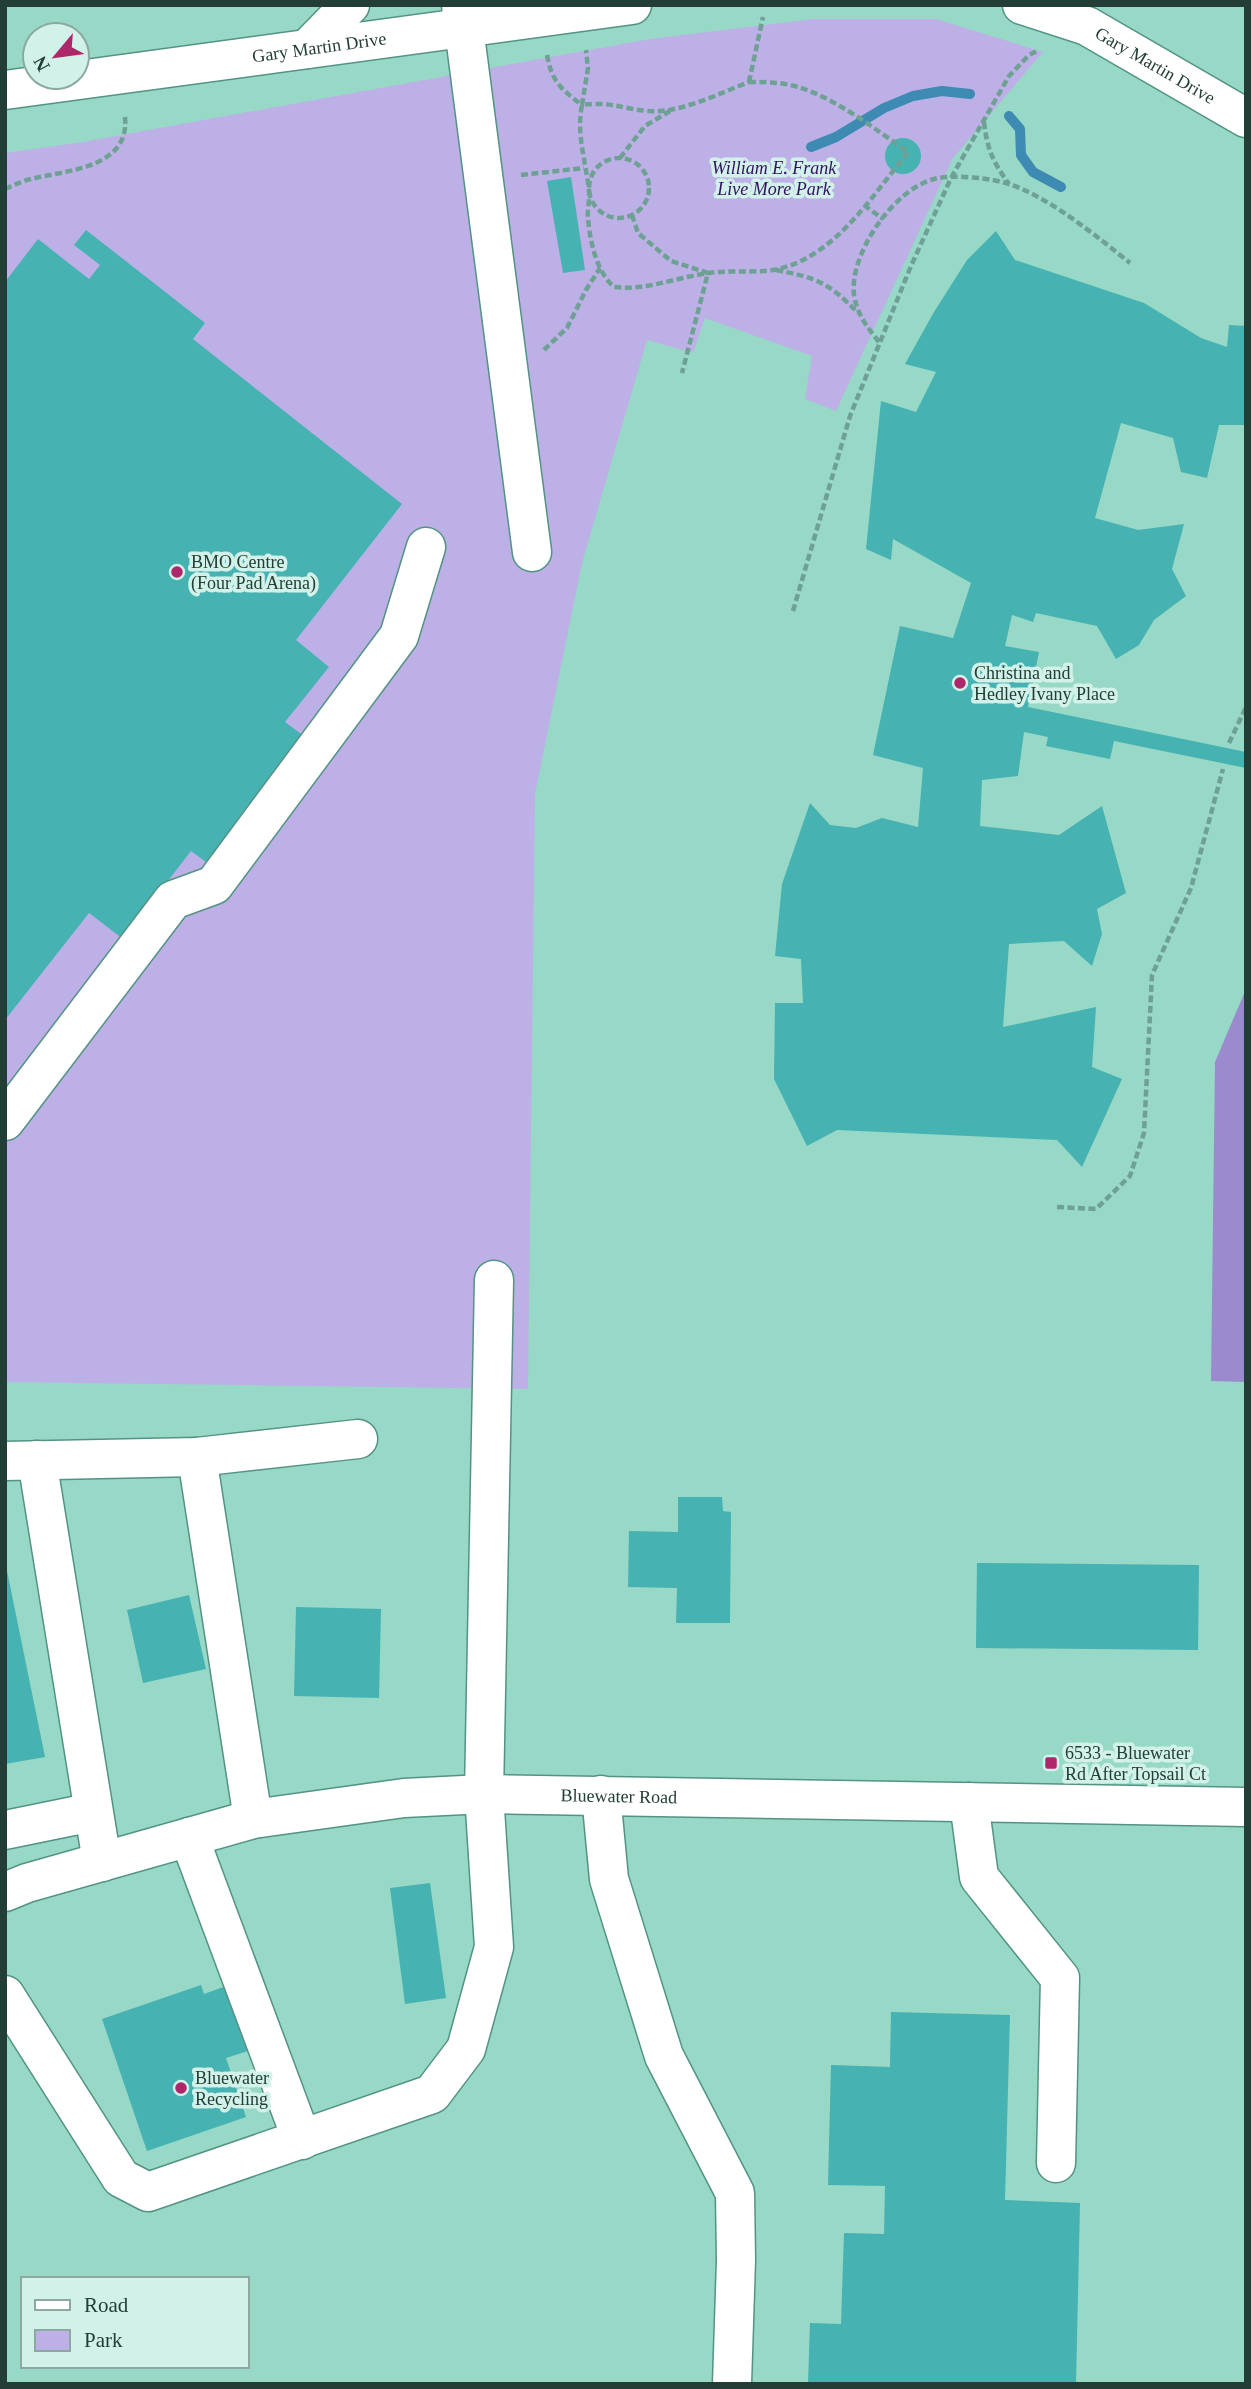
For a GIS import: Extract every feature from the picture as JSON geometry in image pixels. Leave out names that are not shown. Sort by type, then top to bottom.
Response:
[{"type":"street","points":[[307,49],[350,5]]},
{"type":"street","name":"Gary Martin Drive","points":[[5,90],[307,49],[463,16],[632,5]]},
{"type":"street","name":"Gary Martin Drive","points":[[1022,5],[1094,16],[1246,118]]},
{"type":"street","points":[[463,16],[532,552]]},
{"type":"street","points":[[5,1121],[173,900],[214,885],[399,636],[426,547]]},
{"type":"street","points":[[5,1995],[121,2178],[148,2192],[432,2094],[466,2049],[494,1947],[484,1794],[494,1280]]},
{"type":"street","points":[[102,1862],[21,1461],[197,1457],[358,1439]]},
{"type":"street","points":[[197,1457],[253,1819]]},
{"type":"street","name":"Bluewater Road","points":[[5,1892],[27,1883],[253,1819],[404,1798],[484,1794],[601,1795],[1246,1807]]},
{"type":"street","points":[[601,1795],[609,1879],[664,2056],[735,2193],[732,2384]]},
{"type":"street","points":[[969,1802],[979,1877],[1060,1978],[1056,2163]]},
{"type":"street","points":[[5,1830],[93,1812]]},
{"type":"street","points":[[189,1837],[302,2140]]},
{"type":"path","points":[[749,82],[763,17]]},
{"type":"path","points":[[585,45],[588,68],[579,119],[584,168],[589,192],[596,209],[613,218],[632,215],[646,202],[649,182],[639,165],[631,159],[604,161],[591,175],[589,192],[588,216],[592,244],[600,268],[614,287],[630,289],[708,273],[775,270],[813,277],[840,294],[880,342]]},
{"type":"path","points":[[793,611],[850,416],[911,266],[951,178],[1009,76],[1029,55],[1047,46]]},
{"type":"path","points":[[546,51],[551,73],[556,81],[582,105],[602,102],[649,111],[670,110]]},
{"type":"path","points":[[620,158],[645,126],[670,110],[749,82],[773,82],[800,87],[846,110],[908,152],[864,205],[824,247],[797,262],[775,270]]},
{"type":"path","points":[[5,189],[102,160],[120,147],[126,129],[125,117]]},
{"type":"path","points":[[984,121],[987,146],[996,167],[1009,184]]},
{"type":"path","points":[[517,175],[584,168]]},
{"type":"path","points":[[858,313],[854,292],[860,255],[883,219],[915,187],[935,178],[975,178],[1009,184],[1046,203],[1092,233],[1130,263]]},
{"type":"path","points":[[864,205],[883,219]]},
{"type":"path","points":[[632,215],[638,233],[671,261],[708,273]]},
{"type":"path","points":[[544,350],[567,328],[600,268]]},
{"type":"path","points":[[682,373],[708,273]]},
{"type":"path","points":[[1229,743],[1246,707]]},
{"type":"path","points":[[1057,1207],[1096,1209],[1130,1176],[1144,1133],[1152,975],[1191,888],[1223,769]]},
{"type":"green space","name":"William E. Frank Live More Park","points":[[814,19],[936,19],[1043,52],[953,158],[836,411],[805,399],[812,356],[705,318],[693,353],[647,340],[582,563],[535,794],[528,1389],[5,1382],[5,153],[83,142],[650,39]]},
{"type":"shaded area","points":[[1246,989],[1246,1382],[1211,1381],[1215,1062]]},
{"type":"building","points":[[903,138],[916,143],[921,156],[916,169],[903,174],[890,169],[885,156],[890,143]]},
{"type":"building","points":[[571,177],[585,270],[563,273],[547,181]]},
{"type":"building","name":"BMO Centre (Four Pad Arena)","points":[[86,230],[205,323],[193,339],[402,504],[296,640],[329,667],[285,722],[304,736],[206,862],[191,851],[123,939],[89,913],[5,1020],[5,282],[38,239],[89,279],[100,265],[74,245]]},
{"type":"building","name":"Christina and Hedley Ivany Place","points":[[996,231],[1015,260],[1144,303],[1201,338],[1227,347],[1229,325],[1246,326],[1246,425],[1219,425],[1207,478],[1181,472],[1173,438],[1121,423],[1095,518],[1138,530],[1184,524],[1172,569],[1186,596],[1154,620],[1139,645],[1116,659],[1097,626],[1036,613],[1033,622],[1012,615],[1005,646],[1039,652],[1028,707],[1246,752],[1246,768],[1114,741],[1110,759],[1046,746],[1048,737],[1024,732],[1018,776],[982,780],[980,826],[1059,835],[1102,806],[1126,893],[1097,909],[1102,934],[1092,966],[1064,941],[1009,944],[1003,1027],[1096,1007],[1092,1067],[1122,1079],[1082,1167],[1057,1140],[837,1130],[807,1146],[774,1079],[775,1003],[803,1003],[801,959],[775,956],[782,884],[810,803],[830,825],[856,828],[882,818],[918,827],[923,768],[873,755],[900,626],[953,638],[971,583],[893,539],[891,560],[866,549],[881,401],[916,412],[936,372],[905,364],[967,260]]},
{"type":"building","points":[[678,1497],[722,1497],[723,1511],[731,1512],[730,1623],[676,1623],[677,1588],[628,1587],[629,1531],[678,1532]]},
{"type":"building","points":[[5,1561],[45,1757],[5,1764]]},
{"type":"building","points":[[977,1563],[1199,1565],[1198,1650],[976,1648]]},
{"type":"building","points":[[189,1595],[206,1669],[143,1683],[127,1610]]},
{"type":"building","points":[[296,1607],[381,1609],[379,1698],[294,1696]]},
{"type":"building","points":[[430,1883],[446,1998],[405,2004],[390,1888]]},
{"type":"building","name":"Bluewater Recycling","points":[[201,1985],[204,1994],[229,1985],[251,2050],[226,2058],[246,2117],[147,2151],[102,2019]]},
{"type":"building","points":[[891,2012],[1010,2015],[1005,2200],[1080,2203],[1076,2384],[808,2384],[810,2323],[841,2324],[844,2233],[884,2234],[885,2186],[828,2185],[831,2065],[890,2067]]},
{"type":"waterway","points":[[811,147],[836,137],[884,108],[913,96],[942,91],[970,94]]},
{"type":"waterway","points":[[1009,116],[1020,129],[1021,155],[1033,172],[1061,187]]},
{"type":"place","name":"BMO Centre (Four Pad Arena)","points":[[177,572]]},
{"type":"place","name":"Christina and Hedley Ivany Place","points":[[960,683]]},
{"type":"place","name":"6533 - Bluewater Rd After Topsail Ct","points":[[1051,1763]]},
{"type":"place","name":"Bluewater Recycling","points":[[181,2088]]}]
